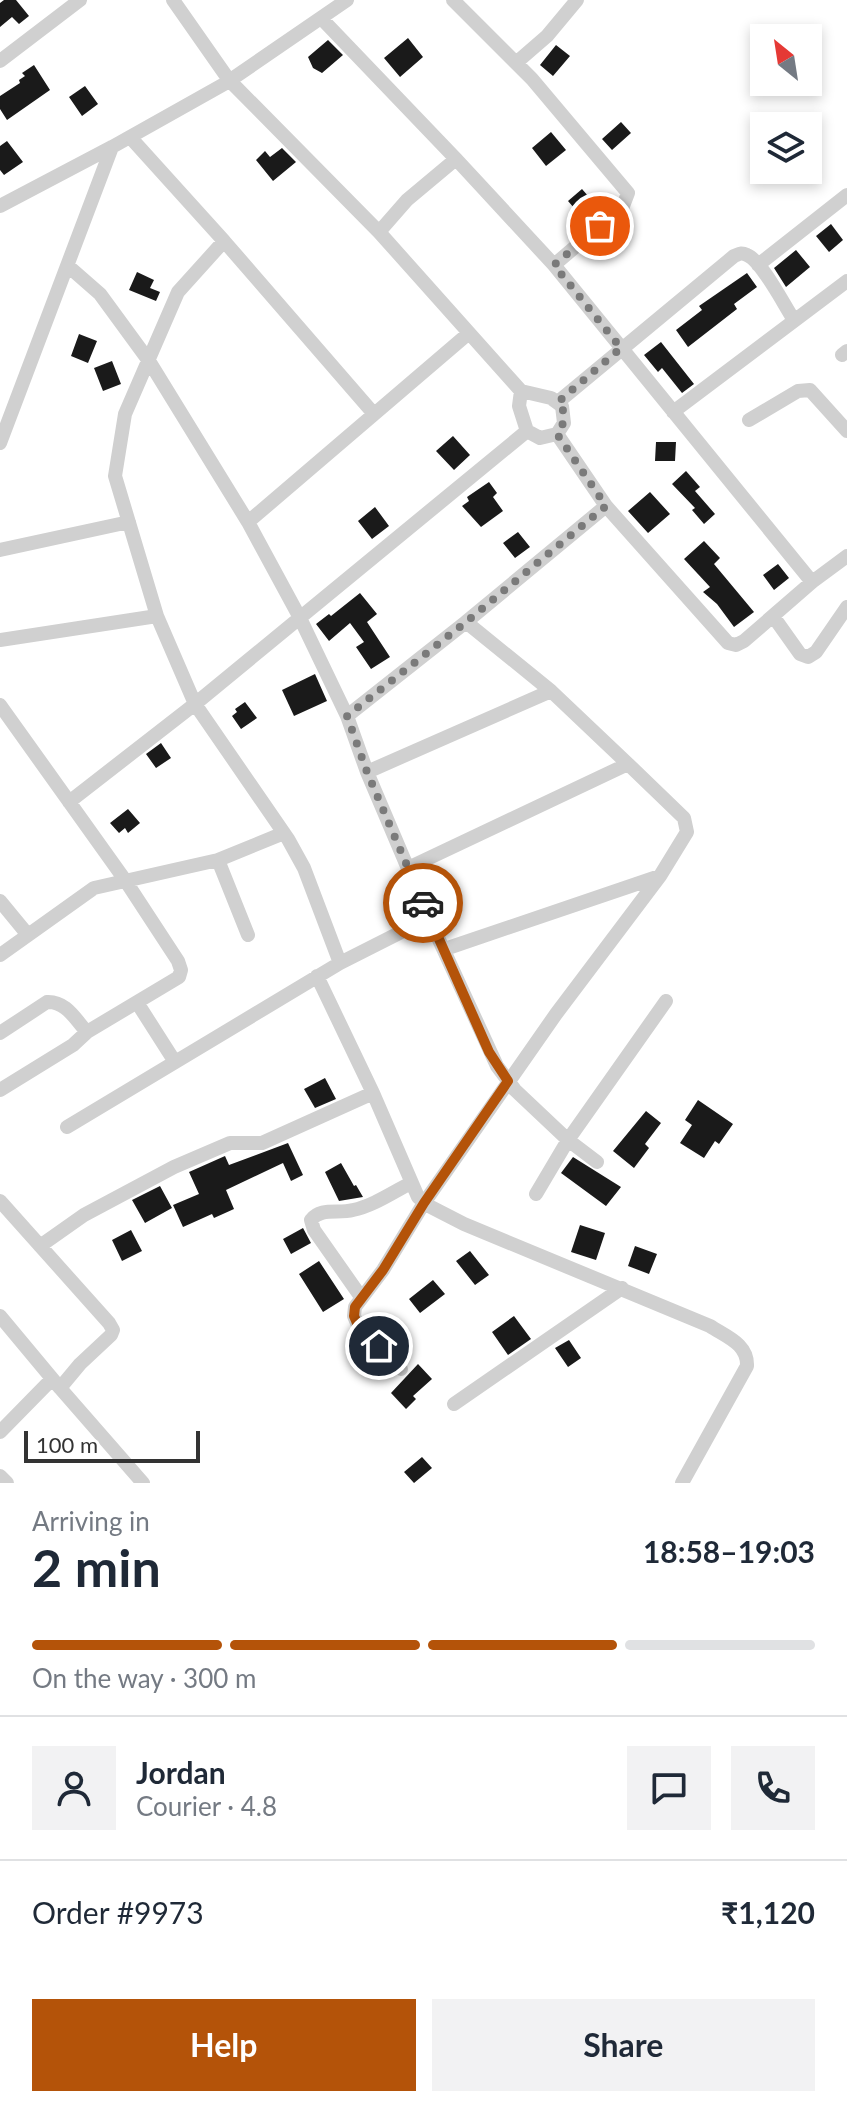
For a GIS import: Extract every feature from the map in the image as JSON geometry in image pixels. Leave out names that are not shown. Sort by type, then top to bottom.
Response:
[{"type":"street","points":[[0,61],[80,0]]},
{"type":"street","points":[[173,0],[229,80],[379,232],[521,391],[558,402]]},
{"type":"street","points":[[0,206],[229,80],[347,0]]},
{"type":"street","points":[[453,0],[517,62],[628,193],[623,206],[554,265]]},
{"type":"street","points":[[517,62],[547,36],[577,0]]},
{"type":"street","points":[[321,18],[554,265],[812,582]]},
{"type":"street","points":[[130,137],[374,414]]},
{"type":"street","points":[[0,443],[112,147]]},
{"type":"street","points":[[379,232],[407,200],[456,159]]},
{"type":"street","points":[[758,265],[847,195]]},
{"type":"street","points":[[224,241],[178,292],[125,414],[115,476],[157,616],[195,704],[284,833],[304,868],[340,963]]},
{"type":"street","points":[[558,402],[734,256],[748,255],[758,265],[794,320]]},
{"type":"street","points":[[68,266],[100,294],[149,361],[248,522],[300,618],[347,716],[367,772],[489,1052],[508,1081],[568,1140],[597,1162]]},
{"type":"street","points":[[673,412],[847,281]]},
{"type":"street","points":[[248,522],[469,333]]},
{"type":"street","points":[[749,420],[798,391],[810,390],[847,431]]},
{"type":"street","points":[[521,391],[520,412],[527,431],[540,438],[557,434],[564,423],[558,402]]},
{"type":"street","points":[[69,802],[195,704],[527,431]]},
{"type":"street","points":[[557,434],[606,506],[728,643],[736,645],[744,641],[847,556]]},
{"type":"street","points":[[347,716],[606,506]]},
{"type":"street","points":[[0,550],[129,522]]},
{"type":"street","points":[[773,616],[800,654],[808,657],[816,652],[847,607]]},
{"type":"street","points":[[0,640],[157,616]]},
{"type":"street","points":[[401,1369],[357,1323],[355,1307],[383,1270],[424,1203],[508,1081],[660,876],[687,832],[687,825],[628,764],[551,691],[466,622]]},
{"type":"street","points":[[367,772],[551,691]]},
{"type":"street","points":[[0,705],[125,880],[181,970],[179,977],[87,1032],[73,1045],[0,1090]]},
{"type":"street","points":[[408,868],[628,764]]},
{"type":"street","points":[[0,955],[94,888],[218,860],[284,833]]},
{"type":"street","points":[[218,860],[248,935]]},
{"type":"street","points":[[445,949],[660,876]]},
{"type":"street","points":[[0,901],[28,935]]},
{"type":"street","points":[[67,1127],[317,976],[429,918]]},
{"type":"street","points":[[317,976],[373,1093],[411,1183],[424,1203],[464,1224],[710,1326],[743,1347],[748,1355],[747,1366],[682,1483]]},
{"type":"street","points":[[536,1194],[568,1140],[666,1001]]},
{"type":"street","points":[[0,1033],[47,1002],[62,1004],[87,1032]]},
{"type":"street","points":[[138,1004],[175,1062]]},
{"type":"street","points":[[40,1246],[84,1215],[217,1147],[230,1143],[262,1143],[373,1093]]},
{"type":"street","points":[[361,1297],[314,1230],[311,1220],[323,1212],[359,1209],[411,1183]]},
{"type":"street","points":[[0,1432],[80,1364],[113,1330],[40,1246],[3,1211]]},
{"type":"street","points":[[454,1404],[622,1288]]},
{"type":"street","points":[[0,1316],[143,1483]]},
{"type":"street","points":[[0,1476],[7,1483]]},
{"type":"building","points":[[16,0],[29,16],[19,24],[12,17],[0,27],[0,3]]},
{"type":"building","points":[[408,38],[423,57],[400,77],[384,58]]},
{"type":"building","points":[[328,40],[343,55],[322,73],[313,68],[308,57]]},
{"type":"building","points":[[556,45],[570,56],[553,76],[540,65]]},
{"type":"building","points":[[34,65],[50,90],[7,120],[0,109],[0,96],[20,83],[19,80],[25,76],[22,73]]},
{"type":"building","points":[[85,86],[98,104],[82,116],[69,97]]},
{"type":"building","points":[[621,122],[631,133],[612,150],[602,139]]},
{"type":"building","points":[[551,132],[566,150],[546,166],[532,148]]},
{"type":"building","points":[[7,141],[23,162],[4,175],[0,170],[0,146]]},
{"type":"building","points":[[282,148],[296,162],[273,181],[256,160],[265,151],[270,157]]},
{"type":"building","points":[[582,189],[595,204],[581,216],[568,201]]},
{"type":"building","points":[[831,224],[843,240],[829,252],[816,236]]},
{"type":"building","points":[[796,250],[810,267],[786,287],[774,268]]},
{"type":"building","points":[[137,272],[154,280],[150,288],[160,292],[156,301],[129,290]]},
{"type":"building","points":[[747,273],[757,287],[734,304],[737,309],[688,347],[676,330],[702,310],[699,306]]},
{"type":"building","points":[[79,334],[97,341],[88,363],[71,356]]},
{"type":"building","points":[[661,342],[694,384],[682,393],[662,368],[658,372],[644,355]]},
{"type":"building","points":[[112,361],[121,384],[103,391],[94,368]]},
{"type":"building","points":[[453,436],[470,455],[454,470],[436,451]]},
{"type":"building","points":[[656,442],[676,442],[675,461],[655,461]]},
{"type":"building","points":[[686,471],[700,487],[695,491],[715,514],[704,524],[692,510],[695,508],[672,484]]},
{"type":"building","points":[[489,482],[497,493],[493,497],[503,511],[481,527],[462,506],[469,501],[467,497]]},
{"type":"building","points":[[650,492],[670,514],[648,533],[628,511]]},
{"type":"building","points":[[375,507],[389,526],[372,539],[358,521]]},
{"type":"building","points":[[518,532],[530,547],[515,558],[503,543]]},
{"type":"building","points":[[704,541],[720,558],[714,564],[754,612],[734,627],[717,604],[703,592],[710,587],[684,559]]},
{"type":"building","points":[[778,564],[789,578],[774,590],[763,575]]},
{"type":"building","points":[[360,593],[377,614],[367,622],[390,657],[371,669],[356,647],[364,642],[350,623],[329,641],[316,624]]},
{"type":"building","points":[[315,674],[327,701],[294,716],[282,690]]},
{"type":"building","points":[[245,702],[257,718],[241,729],[232,716],[237,712],[235,709]]},
{"type":"building","points":[[161,743],[171,758],[156,768],[146,754]]},
{"type":"building","points":[[128,809],[140,823],[128,833],[125,828],[119,833],[110,823]]},
{"type":"building","points":[[325,1078],[336,1099],[315,1108],[304,1089]]},
{"type":"building","points":[[698,1100],[733,1124],[719,1144],[715,1141],[704,1158],[680,1143],[692,1125],[685,1120]]},
{"type":"building","points":[[646,1111],[661,1123],[645,1144],[649,1148],[634,1168],[613,1151]]},
{"type":"building","points":[[288,1143],[303,1175],[291,1181],[283,1163],[226,1190],[234,1209],[214,1218],[212,1214],[183,1227],[173,1205],[199,1194],[189,1172],[225,1156],[229,1165]]},
{"type":"building","points":[[573,1157],[621,1187],[606,1206],[561,1173]]},
{"type":"building","points":[[341,1163],[363,1197],[339,1201],[325,1172]]},
{"type":"building","points":[[160,1186],[172,1208],[145,1223],[132,1200]]},
{"type":"building","points":[[580,1225],[605,1233],[596,1260],[571,1252]]},
{"type":"building","points":[[303,1228],[311,1243],[291,1254],[283,1239]]},
{"type":"building","points":[[131,1230],[142,1251],[122,1261],[112,1240]]},
{"type":"building","points":[[635,1246],[657,1254],[649,1274],[628,1266]]},
{"type":"building","points":[[470,1251],[489,1275],[475,1285],[456,1261]]},
{"type":"building","points":[[319,1261],[344,1299],[323,1312],[299,1274]]},
{"type":"building","points":[[433,1280],[445,1294],[420,1313],[409,1299]]},
{"type":"building","points":[[514,1316],[531,1339],[508,1355],[492,1332]]},
{"type":"building","points":[[569,1340],[581,1358],[568,1367],[555,1348]]},
{"type":"building","points":[[418,1364],[432,1379],[413,1396],[416,1399],[406,1409],[391,1393]]},
{"type":"building","points":[[422,1457],[432,1468],[414,1483],[404,1472]]},
{"type":"way so far","points":[[423,903],[367,772],[347,716],[606,506],[557,434],[564,423],[562,406],[558,402],[621,348],[554,265],[600,226]]},
{"type":"route","points":[[379,1346],[357,1323],[355,1307],[383,1270],[424,1203],[508,1081],[489,1052],[423,903]]}]
